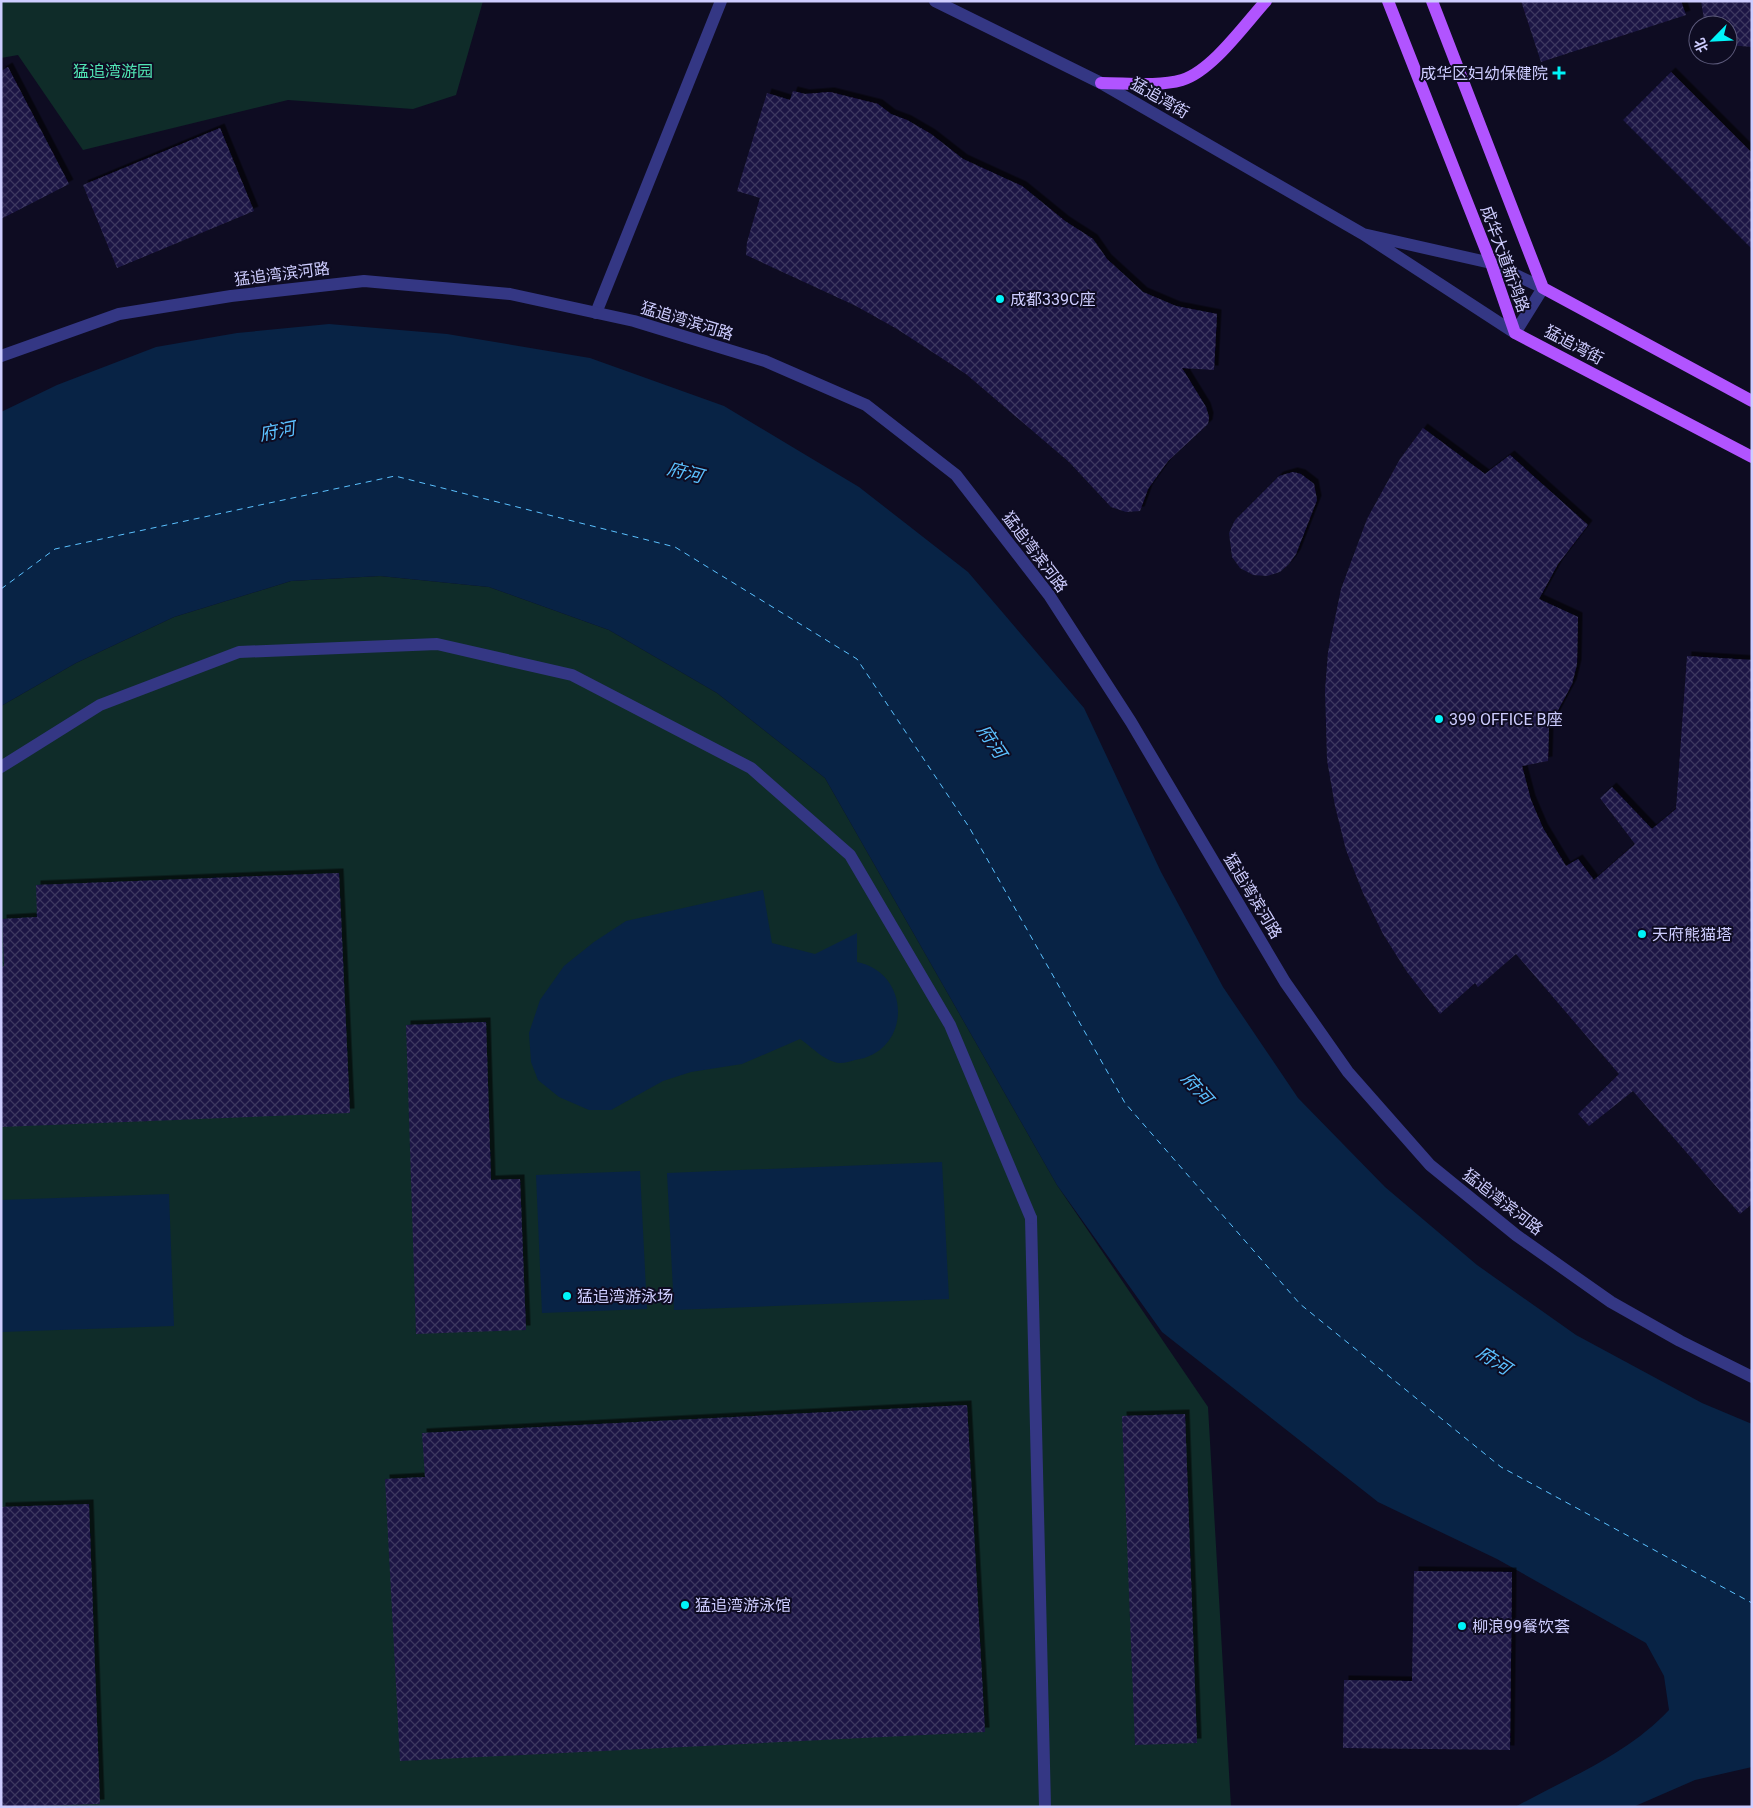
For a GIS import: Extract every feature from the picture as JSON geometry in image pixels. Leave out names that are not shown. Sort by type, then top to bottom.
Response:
[{"type":"main road","points":[[1101,83],[1155,83],[1183,80],[1208,65],[1266,1]]},
{"type":"main road","name":"成华大道新鸿路","points":[[1388,1],[1491,264],[1515,333]]},
{"type":"main road","name":"成华大道新鸿路","points":[[1432,1],[1543,288]]},
{"type":"main road","name":"猛追湾街","points":[[1543,288],[1752,401]]},
{"type":"main road","name":"猛追湾街","points":[[1515,333],[1752,456]]},
{"type":"street","points":[[596,313],[721,1]]},
{"type":"street","name":"猛追湾街","points":[[935,1],[1101,83],[1362,234],[1515,333]]},
{"type":"street","name":"猛追湾街","points":[[1362,234],[1491,264],[1543,288]]},
{"type":"street","name":"猛追湾滨河路","points":[[1,356],[119,314],[231,296],[364,281],[505,294],[634,321],[765,361],[866,405],[956,475],[1049,595],[1131,722],[1285,982],[1348,1072],[1430,1165],[1516,1235],[1611,1302],[1680,1341],[1752,1377]]},
{"type":"street","name":"成华大道新鸿路","points":[[1515,333],[1543,288]]},
{"type":"street","points":[[1,767],[100,705],[239,652],[437,644],[572,675],[751,768],[850,855],[950,1025],[1031,1218],[1045,1807]]},
{"type":"green space","name":"猛追湾游园","points":[[1,1],[483,1],[456,95],[413,109],[288,100],[83,150],[18,55],[1,58]]},
{"type":"green space","name":"猛追湾游泳场","points":[[380,576],[489,587],[609,630],[717,693],[825,778],[1057,1185],[1208,1407],[1231,1807],[1,1807],[1,706],[76,663],[174,617],[291,581]]},
{"type":"water","name":"府河","points":[[329,324],[447,334],[590,358],[724,406],[859,487],[968,572],[1084,708],[1161,872],[1223,987],[1298,1098],[1385,1187],[1477,1265],[1576,1335],[1702,1403],[1752,1424],[1752,1767],[1695,1780],[1633,1807],[1515,1807],[1597,1764],[1635,1740],[1669,1710],[1664,1676],[1646,1643],[1497,1559],[1378,1502],[1162,1332],[1057,1185],[825,778],[717,693],[609,630],[489,587],[380,576],[291,581],[174,617],[76,663],[1,706],[1,412],[57,385],[156,347],[237,333]]},
{"type":"water","points":[[763,890],[772,943],[815,954],[857,933],[857,962],[875,969],[888,981],[896,996],[898,1012],[895,1028],[887,1043],[874,1054],[846,1062],[834,1062],[800,1039],[742,1064],[691,1072],[663,1081],[611,1110],[589,1110],[559,1097],[538,1080],[531,1062],[529,1033],[540,1000],[564,966],[594,942],[626,921]]},
{"type":"water","points":[[942,1162],[949,1299],[674,1310],[667,1173]]},
{"type":"water","points":[[640,1171],[647,1309],[542,1313],[536,1175]]},
{"type":"water","points":[[169,1194],[174,1326],[1,1332],[1,1200]]},
{"type":"building","points":[[1521,1],[1681,1],[1686,15],[1541,62]]},
{"type":"building","points":[[1701,1],[1752,1],[1752,47],[1738,46],[1738,15],[1703,15]]},
{"type":"building","points":[[8,67],[69,184],[1,219],[1,71]]},
{"type":"building","points":[[1671,72],[1752,153],[1752,249],[1623,120]]},
{"type":"building","name":"成都339C座","points":[[793,91],[805,94],[830,92],[878,104],[891,114],[907,120],[931,134],[963,159],[1022,186],[1065,221],[1093,239],[1107,259],[1143,292],[1176,306],[1217,314],[1214,370],[1182,368],[1206,407],[1209,417],[1208,424],[1168,461],[1148,489],[1140,511],[1126,512],[1111,507],[1069,462],[966,374],[897,329],[856,306],[746,255],[747,242],[760,198],[737,191],[767,93],[790,100]]},
{"type":"building","points":[[220,128],[254,211],[117,268],[83,185]]},
{"type":"building","name":"399 OFFICE B座","points":[[1423,428],[1485,474],[1510,455],[1588,525],[1558,564],[1539,599],[1578,617],[1577,664],[1572,684],[1549,727],[1548,761],[1522,766],[1531,800],[1543,828],[1566,866],[1578,859],[1594,880],[1635,844],[1600,798],[1612,787],[1652,829],[1676,809],[1687,656],[1752,660],[1752,1204],[1740,1214],[1633,1091],[1589,1126],[1578,1114],[1619,1074],[1516,954],[1478,987],[1475,983],[1440,1014],[1407,972],[1383,934],[1363,893],[1346,850],[1335,806],[1327,760],[1325,690],[1328,652],[1341,589],[1367,519],[1400,459]]},
{"type":"building","points":[[1293,472],[1301,474],[1314,484],[1317,500],[1296,554],[1289,564],[1280,572],[1267,576],[1253,575],[1240,568],[1232,557],[1229,533],[1235,520],[1279,476]]},
{"type":"building","points":[[339,873],[350,1113],[1,1127],[1,967],[4,966],[2,919],[37,917],[36,885]]},
{"type":"building","points":[[486,1022],[491,1180],[520,1179],[526,1330],[416,1334],[406,1025]]},
{"type":"building","name":"猛追湾游泳馆","points":[[967,1405],[985,1732],[400,1761],[385,1479],[425,1477],[422,1433]]},
{"type":"building","points":[[1185,1414],[1197,1743],[1135,1745],[1122,1416]]},
{"type":"building","points":[[89,1504],[100,1804],[1,1807],[1,1507]]},
{"type":"building","name":"柳浪99餐饮荟","points":[[1414,1571],[1512,1572],[1510,1750],[1343,1748],[1344,1680],[1412,1681]]},
{"type":"ferry route","points":[[1,589],[55,549],[395,476],[675,547],[857,659],[969,827],[1125,1103],[1300,1304],[1501,1467],[1752,1603]]},
{"type":"place","name":"成华区妇幼保健院","points":[[1559,73]]},
{"type":"place","name":"成都339C座","points":[[1000,299]]},
{"type":"place","name":"399 OFFICE B座","points":[[1439,719]]},
{"type":"place","name":"天府熊猫塔","points":[[1642,934]]},
{"type":"place","name":"猛追湾游泳场","points":[[567,1296]]},
{"type":"place","name":"猛追湾游泳馆","points":[[685,1605]]},
{"type":"place","name":"柳浪99餐饮荟","points":[[1462,1626]]}]
